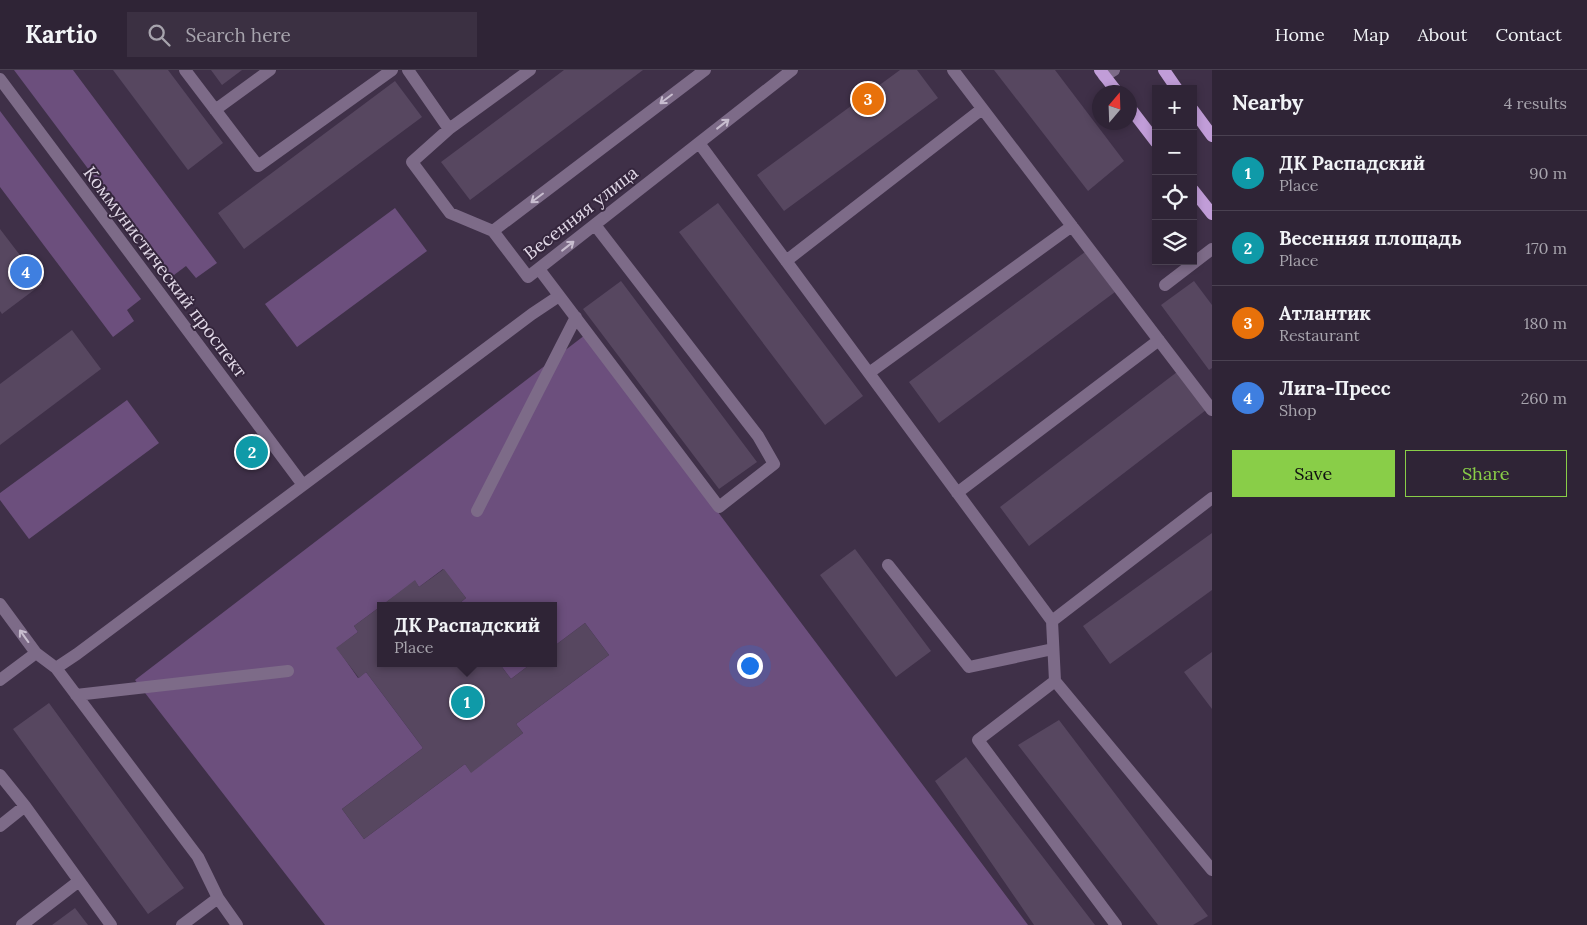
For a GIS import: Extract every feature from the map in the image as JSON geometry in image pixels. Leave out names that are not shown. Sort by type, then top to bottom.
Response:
[{"type":"main road","points":[[1164,70],[1174,85]]},
{"type":"main road","points":[[1106,72],[1113,85]]},
{"type":"main road","points":[[1197,115],[1212,136]]},
{"type":"main road","points":[[1137,117],[1152,137]]},
{"type":"main road","points":[[1197,195],[1212,214]]},
{"type":"street","points":[[185,70],[258,166],[392,70]]},
{"type":"street","points":[[215,110],[270,70]]},
{"type":"street","points":[[408,70],[449,129]]},
{"type":"street","points":[[530,70],[449,129],[412,162],[450,212],[493,231],[699,72]]},
{"type":"street","name":"Весенняя улица","points":[[493,231],[528,277],[792,70]]},
{"type":"street","points":[[952,70],[1212,410]]},
{"type":"street","name":"Коммунистический проспект","points":[[0,80],[303,486]]},
{"type":"street","points":[[786,261],[982,109]]},
{"type":"street","points":[[699,143],[1052,621],[1055,680],[1212,870]]},
{"type":"street","points":[[539,269],[719,506],[774,464],[758,436],[595,225]]},
{"type":"street","points":[[869,373],[1072,226]]},
{"type":"street","points":[[1165,285],[1212,249]]},
{"type":"street","points":[[56,668],[524,320],[559,296]]},
{"type":"street","points":[[477,512],[576,317]]},
{"type":"street","points":[[957,493],[1159,340]]},
{"type":"street","points":[[1052,621],[1212,498]]},
{"type":"street","points":[[888,565],[969,667],[1053,649]]},
{"type":"street","points":[[0,604],[36,653],[56,668],[198,857],[218,898],[237,925]]},
{"type":"street","points":[[0,680],[36,653]]},
{"type":"street","points":[[76,695],[288,671]]},
{"type":"street","points":[[1055,680],[978,740],[1116,925]]},
{"type":"street","points":[[0,775],[25,806],[111,925]]},
{"type":"street","points":[[0,826],[25,806]]},
{"type":"street","points":[[22,925],[79,881]]},
{"type":"street","points":[[182,925],[218,898]]},
{"type":"shaded area","points":[[14,70],[73,70],[217,263],[196,278],[186,266],[170,278]]},
{"type":"shaded area","points":[[0,111],[141,299],[127,310],[134,321],[113,337],[0,187]]},
{"type":"shaded area","points":[[395,208],[427,251],[297,347],[265,304]]},
{"type":"shaded area","points":[[585,335],[1028,925],[325,925],[135,680]],"holes":[[[443,569],[466,598],[461,602],[557,602],[557,644],[585,623],[609,655],[516,724],[523,733],[471,772],[465,764],[364,839],[342,809],[423,748],[366,672],[358,678],[337,648],[358,632],[354,626],[377,609],[377,602],[387,602],[415,581],[419,587]]]},
{"type":"shaded area","points":[[127,400],[159,443],[29,539],[0,500],[0,493]]},
{"type":"shaded area","points":[[502,667],[527,667],[511,679]]},
{"type":"building","points":[[113,70],[168,70],[223,143],[188,170]]},
{"type":"building","points":[[211,70],[242,70],[222,85]]},
{"type":"building","points":[[564,70],[643,70],[470,200],[441,162]]},
{"type":"building","points":[[900,70],[917,70],[938,98],[784,211],[757,175]]},
{"type":"building","points":[[994,70],[1055,70],[1092,119],[1092,130],[1100,130],[1124,161],[1088,191]]},
{"type":"building","points":[[395,81],[422,117],[244,249],[218,213]]},
{"type":"building","points":[[718,203],[863,396],[825,425],[679,232]]},
{"type":"building","points":[[0,229],[42,284],[2,314],[0,311]]},
{"type":"building","points":[[1085,252],[1115,292],[939,423],[909,382]]},
{"type":"building","points":[[621,281],[757,462],[719,489],[583,309]]},
{"type":"building","points":[[1194,281],[1212,305],[1212,368],[1209,370],[1161,305]]},
{"type":"building","points":[[72,330],[101,369],[0,445],[0,384]]},
{"type":"building","points":[[1177,372],[1206,410],[1029,546],[1000,507]]},
{"type":"building","points":[[1212,533],[1212,590],[1110,664],[1083,626]]},
{"type":"building","points":[[855,549],[931,651],[896,677],[820,575]]},
{"type":"building","points":[[444,569],[466,598],[461,602],[386,602],[415,580],[419,587]]},
{"type":"building","points":[[377,609],[377,667],[502,667],[511,679],[527,667],[557,667],[557,644],[585,623],[609,655],[516,724],[523,733],[471,773],[465,764],[364,839],[342,809],[423,748],[366,672],[359,678],[336,648],[358,632],[354,626]]},
{"type":"building","points":[[1212,652],[1212,709],[1184,672]]},
{"type":"building","points":[[49,703],[184,888],[148,914],[13,729]]},
{"type":"building","points":[[1059,720],[1208,916],[1193,925],[1158,925],[1018,745]]},
{"type":"building","points":[[966,757],[1095,925],[1034,925],[935,781]]},
{"type":"building","points":[[75,908],[88,925],[52,925]]},
{"type":"place","name":"Атлантик","points":[[868,99]]},
{"type":"place","name":"Лига-Пресс","points":[[26,272]]},
{"type":"place","name":"Весенняя площадь","points":[[252,452]]},
{"type":"place","name":"ДК Распадский","points":[[467,702]]}]
